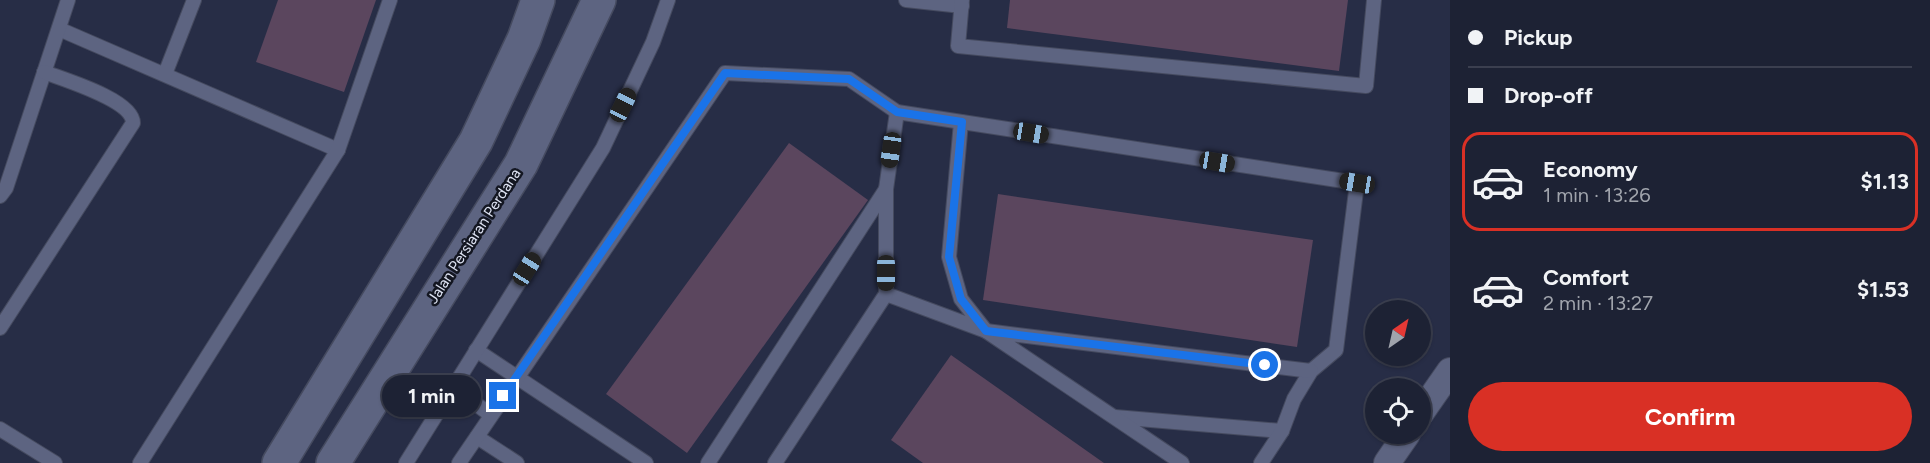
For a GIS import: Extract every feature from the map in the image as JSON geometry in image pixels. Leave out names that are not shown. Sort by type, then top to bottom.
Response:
[{"type":"street","points":[[279,463],[476,141],[524,39],[538,0]]},
{"type":"street","name":"Jalan Persiaran Perdana","points":[[333,463],[520,164],[599,0]]},
{"type":"street","points":[[1431,398],[1450,371]]},
{"type":"street","points":[[1387,463],[1400,444]]},
{"type":"lane","points":[[0,196],[6,188],[68,0]]},
{"type":"lane","points":[[165,74],[194,0]]},
{"type":"lane","points":[[140,463],[338,150],[390,0]]},
{"type":"lane","points":[[406,463],[603,148],[653,42],[668,0]]},
{"type":"lane","points":[[906,0],[962,3],[958,46],[1366,86],[1374,0]]},
{"type":"lane","points":[[59,29],[338,150]]},
{"type":"lane","points":[[0,328],[133,123],[131,112],[120,103],[44,72]]},
{"type":"lane","points":[[459,463],[515,377],[725,73],[849,79],[897,112],[1357,183],[1336,350],[1311,371],[1294,399],[1282,431],[1261,463]]},
{"type":"lane","points":[[775,463],[886,294],[885,189],[897,112]]},
{"type":"lane","points":[[962,122],[949,257],[961,299],[986,331],[1182,463]]},
{"type":"lane","points":[[708,463],[885,189]]},
{"type":"lane","points":[[886,294],[986,331],[1311,371]]},
{"type":"lane","points":[[476,350],[646,463]]},
{"type":"lane","points":[[454,388],[491,415]]},
{"type":"lane","points":[[1113,417],[1282,431]]},
{"type":"lane","points":[[0,429],[56,463]]},
{"type":"lane","points":[[477,437],[517,463]]},
{"type":"building","points":[[278,0],[376,0],[344,92],[256,62]]},
{"type":"building","points":[[1010,0],[1348,0],[1339,71],[1007,28]]},
{"type":"building","points":[[789,143],[868,200],[687,453],[606,394]]},
{"type":"building","points":[[998,194],[1313,240],[1297,347],[983,300]]},
{"type":"building","points":[[951,355],[1104,463],[923,463],[891,440]]},
{"type":"route","points":[[503,396],[725,73],[849,79],[897,112],[962,122],[949,257],[961,299],[986,331],[1265,365]]}]
